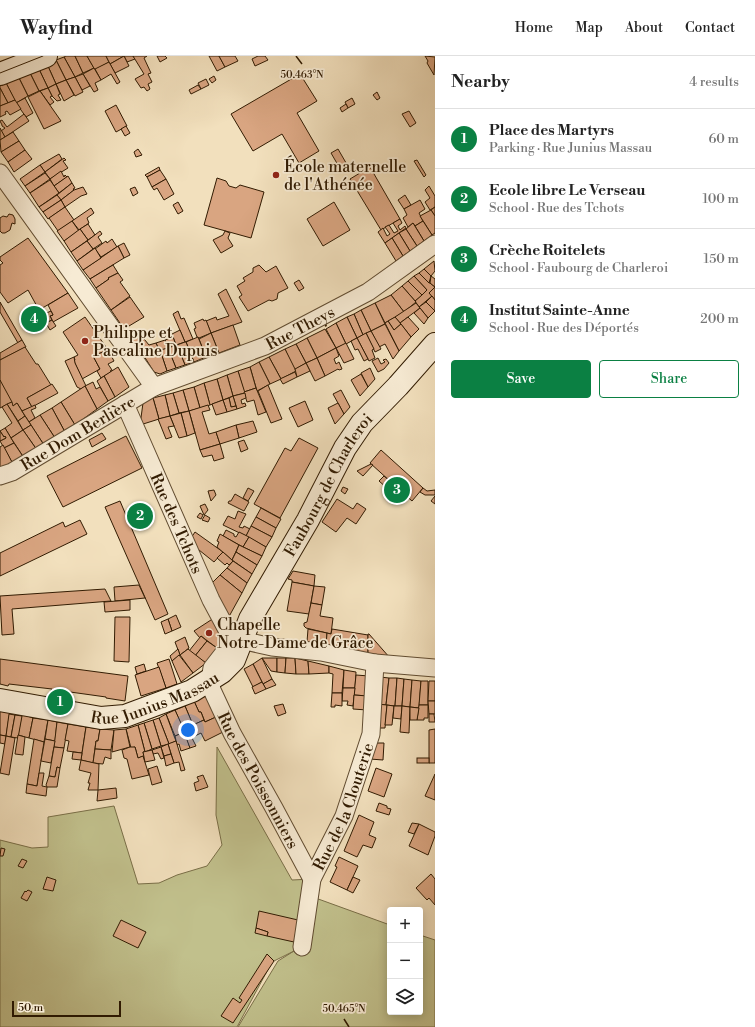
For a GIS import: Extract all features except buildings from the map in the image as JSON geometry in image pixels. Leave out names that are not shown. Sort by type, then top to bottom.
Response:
[{"type":"main road","points":[[0,74],[46,56]]},
{"type":"main road","name":"Faubourg de Charleroi","points":[[237,640],[308,520],[345,448],[362,422],[398,386],[435,344]]},
{"type":"main road","name":"Rue Junius Massau","points":[[0,700],[101,718],[125,716],[192,691],[222,672],[234,660],[237,640]]},
{"type":"street","points":[[0,173],[154,387]]},
{"type":"street","name":"Rue Theys","points":[[154,387],[264,346],[368,292],[435,244]]},
{"type":"street","name":"Rue Dom Berlière","points":[[0,476],[12,472],[154,387]]},
{"type":"street","name":"Rue des Tchots","points":[[125,404],[211,600],[237,640]]},
{"type":"street","points":[[237,640],[272,647],[321,652],[375,663],[435,668]]},
{"type":"street","name":"Rue de la Clouterie","points":[[302,947],[312,879],[344,816],[371,734],[375,663]]},
{"type":"street","name":"Rue des Poissonniers","points":[[210,680],[212,690],[232,733],[312,879]]},
{"type":"shaded area","points":[[217,747],[292,880],[312,879],[310,896],[387,924],[387,1015],[423,1015],[423,936],[435,940],[435,1027],[238,1027],[278,961],[294,951],[272,962],[237,1027],[0,1027],[0,840],[32,848],[48,847],[48,817],[114,806],[138,884],[159,883],[177,875],[207,866],[222,845],[216,815]]},
{"type":"tram line","points":[[0,73],[43,56]]},
{"type":"place","name":"École maternelle de l'Athénée","points":[[276,175]]},
{"type":"place","name":"Institut Sainte-Anne","points":[[34,319]]},
{"type":"place","name":"Philippe et Pascaline Dupuis","points":[[85,341]]},
{"type":"place","name":"Crèche Roitelets","points":[[397,490]]},
{"type":"place","name":"Ecole libre Le Verseau","points":[[140,516]]},
{"type":"place","name":"Chapelle Notre-Dame de Grâce","points":[[209,633]]},
{"type":"place","name":"Place des Martyrs","points":[[60,702]]}]
